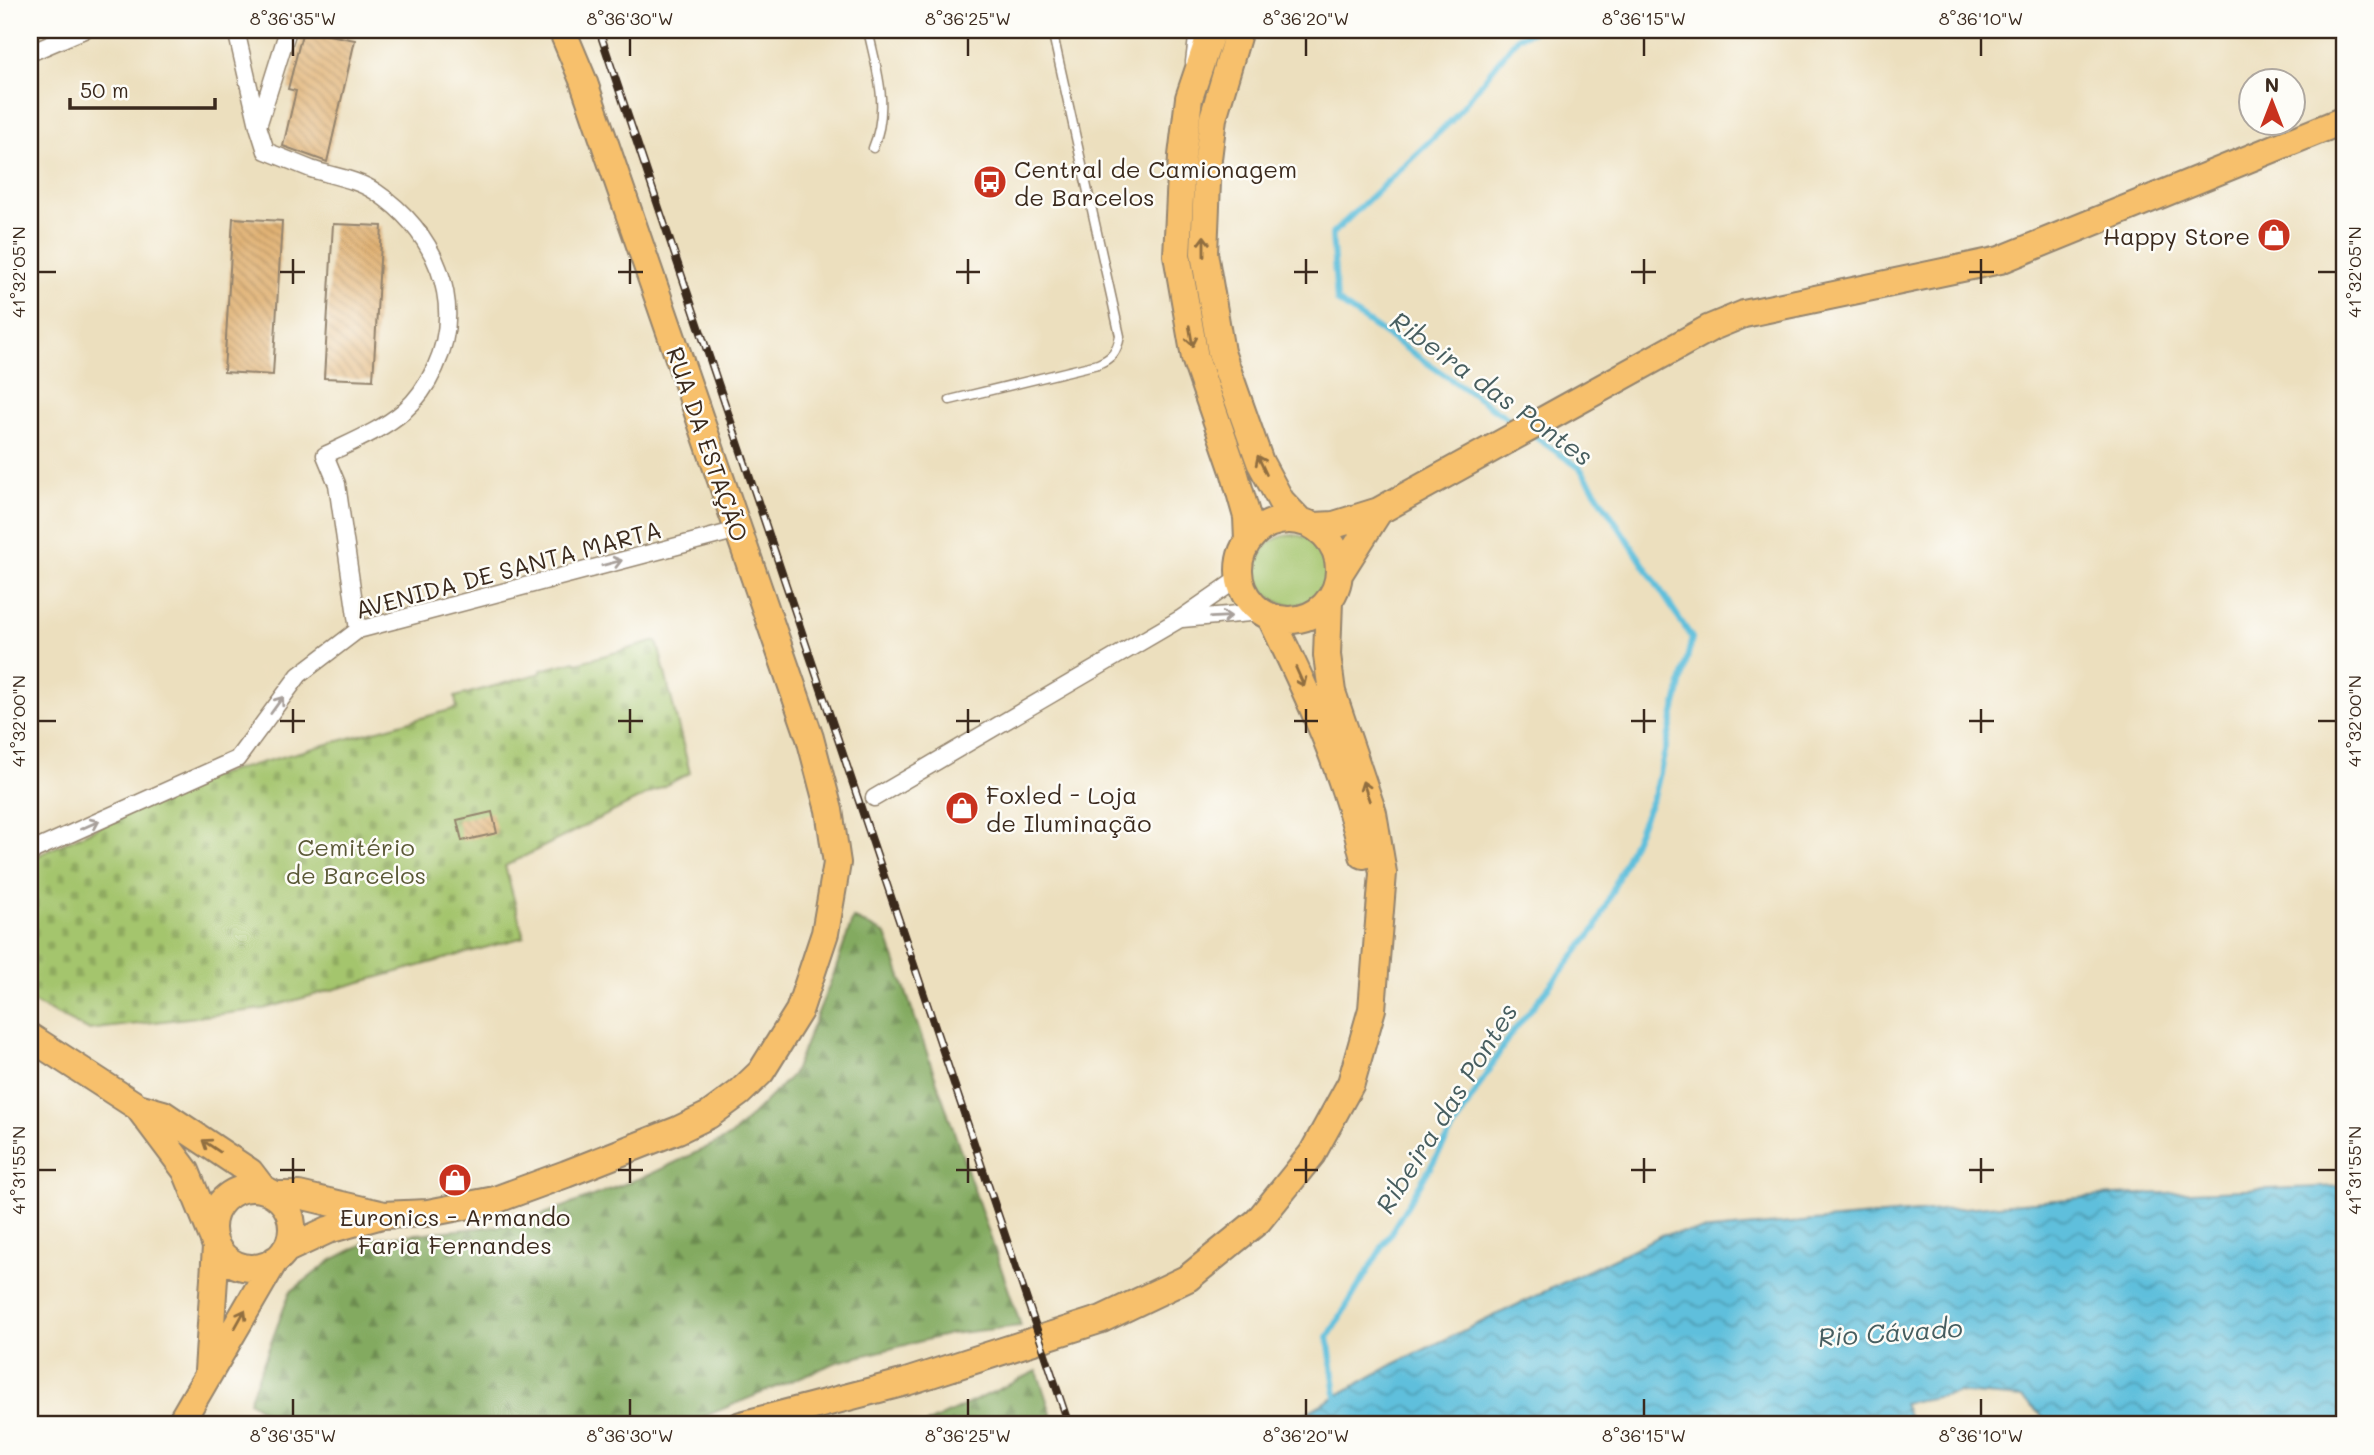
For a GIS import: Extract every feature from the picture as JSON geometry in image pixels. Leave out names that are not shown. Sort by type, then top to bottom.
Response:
[{"type":"main road","name":"RUA DA ESTAÇÃO","points":[[382,1215],[428,1213],[495,1200],[678,1130],[709,1115],[739,1093],[761,1072],[799,1011],[825,933],[837,863],[830,810],[810,738],[583,80],[562,30]]},
{"type":"main road","points":[[1212,30],[1189,98],[1182,156],[1177,255],[1195,358],[1237,482],[1247,517],[1248,541]]},
{"type":"main road","points":[[1239,30],[1213,118],[1208,159],[1204,253],[1221,352],[1260,461],[1281,501],[1307,524],[1325,535],[1334,547],[1339,574],[1329,601],[1306,617],[1292,620],[1266,614]]},
{"type":"main road","points":[[1380,930],[1356,819],[1301,677],[1266,614],[1248,598],[1239,578],[1242,553],[1248,541],[1258,531],[1270,523],[1285,520],[1334,525],[1379,511],[1710,328],[1744,314],[2000,260],[2344,120]]},
{"type":"main road","points":[[1339,574],[1379,511]]},
{"type":"main road","points":[[741,1425],[905,1382],[1102,1319],[1188,1278],[1258,1221],[1312,1154],[1350,1083],[1372,1009],[1383,873],[1373,813],[1332,692],[1327,655],[1329,601]]},
{"type":"main road","points":[[30,1037],[138,1107],[163,1114],[250,1172],[284,1204],[290,1214],[290,1239],[179,1425]]},
{"type":"main road","points":[[138,1107],[186,1171],[214,1241],[225,1258],[236,1265],[249,1268],[263,1266],[328,1230],[382,1215]]},
{"type":"main road","points":[[207,1379],[214,1212],[229,1194],[240,1189],[299,1195],[382,1215]]},
{"type":"main road","points":[[792,1425],[905,1382]]},
{"type":"street","points":[[30,53],[83,30]]},
{"type":"street","points":[[236,30],[266,151],[374,190],[416,228],[434,253],[447,293],[448,317],[443,352],[428,384],[405,410],[376,430],[325,455],[337,484],[358,631]]},
{"type":"street","points":[[258,126],[288,30]]},
{"type":"street","name":"AVENIDA DE SANTA MARTA","points":[[30,855],[34,850],[237,759],[299,675],[358,631],[737,530]]},
{"type":"street","points":[[874,798],[1180,619],[1239,578]]},
{"type":"street","points":[[1180,619],[1266,614]]},
{"type":"lane","points":[[868,30],[883,116],[880,133],[873,148]]},
{"type":"lane","points":[[950,400],[1098,364],[1111,358],[1118,349],[1119,336],[1052,30]]},
{"type":"lane","points":[[1189,98],[1189,64],[1194,30]]},
{"type":"green space","points":[[1292,535],[1317,545],[1327,570],[1317,595],[1292,605],[1267,595],[1257,570],[1267,545]]},
{"type":"green space","name":"Cemitério de Barcelos","points":[[657,641],[690,773],[505,866],[524,937],[263,1009],[88,1030],[30,1001],[30,871],[39,855],[199,780],[457,708],[455,697],[541,673],[541,670]]},
{"type":"green space","points":[[853,918],[886,934],[1021,1326],[950,1334],[837,1362],[686,1424],[285,1425],[249,1401],[290,1292],[332,1260],[375,1238],[518,1224],[651,1174],[731,1136],[793,1074],[835,971]]},
{"type":"green space","points":[[1037,1371],[1055,1425],[924,1425]]},
{"type":"water","name":"Rio Cávado","points":[[2344,1186],[2344,1425],[2052,1425],[2022,1398],[1959,1393],[1903,1403],[1912,1425],[1284,1425],[1394,1364],[1664,1234],[2113,1195]]},
{"type":"building","points":[[303,30],[355,40],[327,162],[283,146],[296,91],[288,89]]},
{"type":"building","points":[[233,218],[282,221],[273,375],[224,372]]},
{"type":"building","points":[[333,224],[382,226],[373,380],[324,378]]},
{"type":"building","points":[[492,812],[497,833],[462,841],[457,820]]},
{"type":"waterway","name":"Ribeira das Pontes","points":[[1519,426],[1337,301],[1332,234],[1452,120],[1518,37],[1536,30]]},
{"type":"waterway","name":"Ribeira das Pontes","points":[[1337,1403],[1328,1337],[1508,1038],[1596,928],[1655,793],[1692,638],[1580,468],[1531,434]]},
{"type":"railway","points":[[599,30],[1069,1425]]},
{"type":"place","name":"Central de Camionagem de Barcelos","points":[[990,182]]},
{"type":"place","name":"Happy Store","points":[[2274,235]]},
{"type":"place","name":"Foxled - Loja de Iluminação","points":[[962,808]]},
{"type":"place","name":"Euronics - Armando Faria Fernandes","points":[[455,1180]]}]
